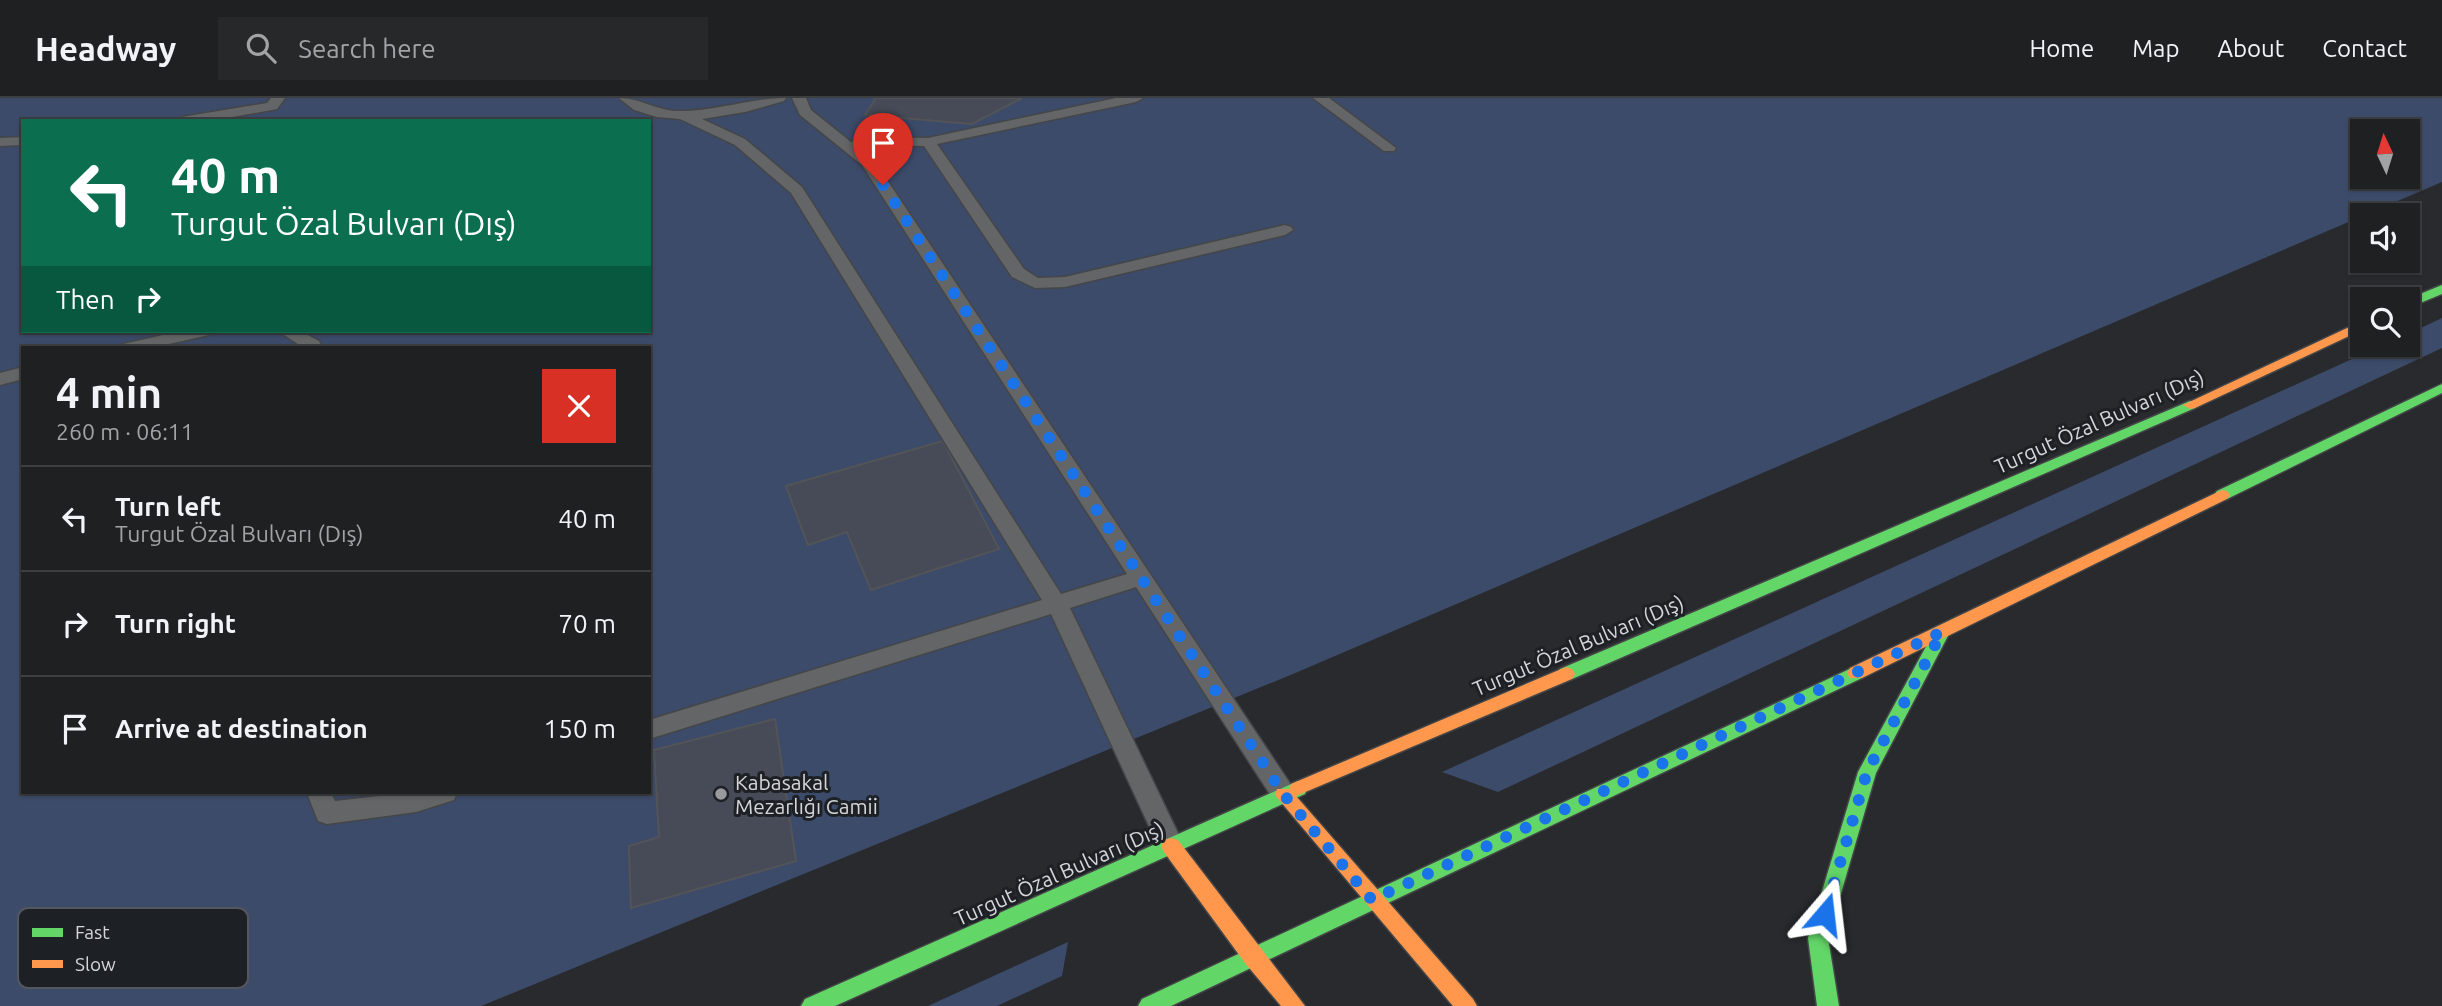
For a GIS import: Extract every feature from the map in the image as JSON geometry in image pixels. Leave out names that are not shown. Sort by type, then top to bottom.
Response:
[{"type":"main road","points":[[2420,299],[2442,289]]},
{"type":"main road","name":"Turgut Özal Bulvarı (Dış)","points":[[812,1006],[1284,795],[2183,408],[2350,331]]},
{"type":"main road","points":[[1149,1006],[1942,632],[2442,388]]},
{"type":"main road","points":[[1828,1006],[1818,938],[1867,772],[1942,632]]},
{"type":"main road","points":[[1284,795],[1466,1006]]},
{"type":"main road","points":[[1171,846],[1252,956],[1294,1006]]},
{"type":"lane","points":[[626,98],[646,110],[682,116],[723,114],[756,107],[779,98]]},
{"type":"lane","points":[[799,98],[805,112],[867,162],[1284,795]]},
{"type":"lane","points":[[848,147],[872,141],[928,142],[1136,98]]},
{"type":"lane","points":[[1320,98],[1389,148]]},
{"type":"lane","points":[[196,119],[274,108]]},
{"type":"lane","points":[[682,116],[740,142],[797,190],[1056,606],[1171,846]]},
{"type":"lane","points":[[0,142],[21,141]]},
{"type":"lane","points":[[928,142],[1018,273],[1035,283],[1065,282],[1285,230]]},
{"type":"lane","points":[[138,346],[194,333]]},
{"type":"lane","points":[[291,333],[313,346]]},
{"type":"lane","points":[[0,379],[21,374]]},
{"type":"lane","points":[[651,729],[1140,578]]},
{"type":"lane","points":[[318,794],[327,813],[416,802],[442,794]]},
{"type":"shaded area","points":[[0,98],[2442,98],[2442,182],[2393,203],[2350,203],[2350,221],[1293,674],[481,1006],[0,1006]]},
{"type":"shaded area","points":[[2442,318],[2442,348],[1498,792],[1442,772],[2357,357],[2420,357],[2420,328]]},
{"type":"shaded area","points":[[1068,942],[1062,976],[997,1006],[928,1006]]},
{"type":"building","points":[[876,98],[1022,98],[972,124],[865,115]]},
{"type":"building","points":[[943,441],[999,549],[871,590],[847,532],[808,545],[786,486]]},
{"type":"building","name":"Kabasakal Mezarlığı Camii","points":[[775,719],[796,861],[631,908],[629,846],[659,837],[654,750]]},
{"type":"traffic: fast","points":[[2420,299],[2442,289]]},
{"type":"traffic: fast","points":[[2222,495],[2442,388]]},
{"type":"traffic: fast","points":[[1566,674],[2190,405]]},
{"type":"traffic: fast","points":[[1828,1006],[1818,938],[1867,772],[1942,632]]},
{"type":"traffic: fast","points":[[1149,1006],[1856,673]]},
{"type":"traffic: fast","points":[[812,1006],[1298,789]]},
{"type":"traffic: slow","points":[[2190,405],[2350,331]]},
{"type":"traffic: slow","points":[[1856,673],[2222,495]]},
{"type":"traffic: slow","points":[[1298,789],[1566,674]]},
{"type":"traffic: slow","points":[[1284,795],[1466,1006]]},
{"type":"traffic: slow","points":[[1171,846],[1252,956],[1294,1006]]},
{"type":"place","name":"Kabasakal Mezarlığı Camii","points":[[721,794]]},
{"type":"route","points":[[883,185],[1284,795],[1372,900],[1942,632],[1867,772],[1825,914]]}]
